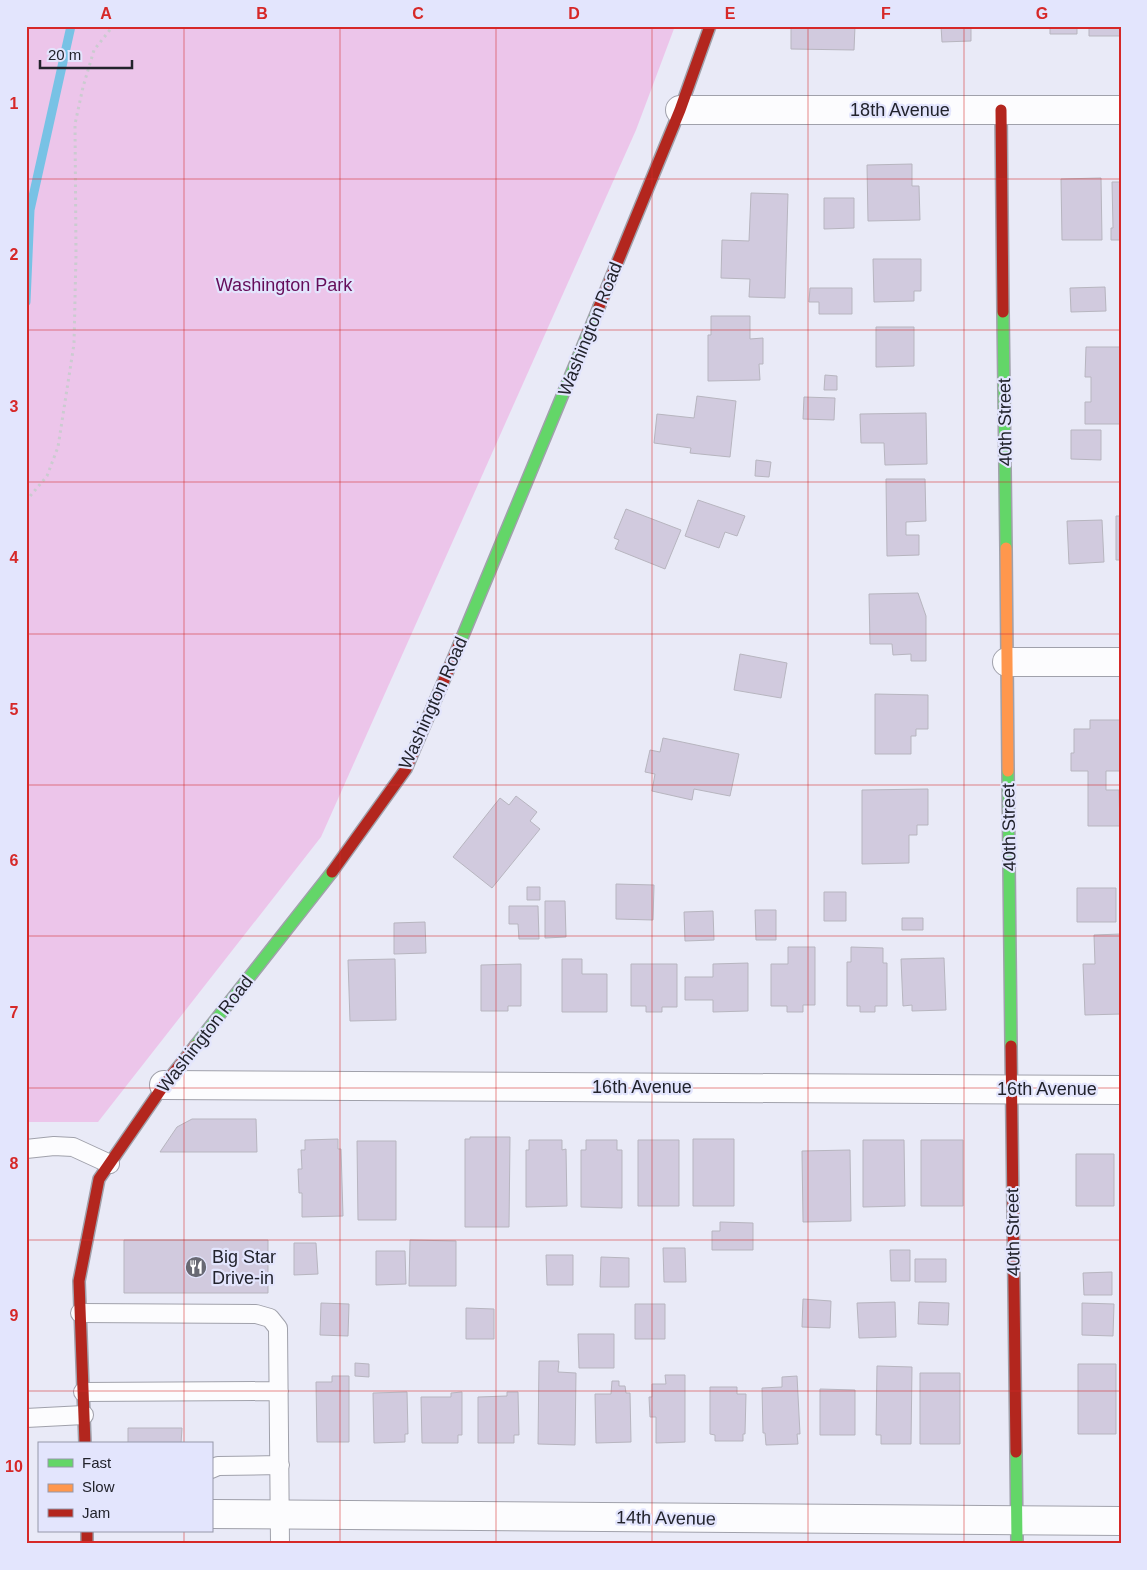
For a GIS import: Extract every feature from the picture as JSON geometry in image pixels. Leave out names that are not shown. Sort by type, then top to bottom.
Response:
[{"type":"main road","name":"Washington Road","points":[[85,1442],[79,1281],[99,1180],[164,1085],[344,856],[406,769],[448,673],[680,110],[710,26]]},
{"type":"main road","name":"40th Street","points":[[1001,110],[1017,1532]]},
{"type":"street","name":"18th Avenue","points":[[680,110],[1121,110]]},
{"type":"street","points":[[1007,662],[1121,662]]},
{"type":"street","name":"16th Avenue","points":[[164,1085],[1121,1090]]},
{"type":"street","name":"14th Avenue","points":[[212,1514],[280,1514],[1017,1532],[1121,1521]]},
{"type":"lane","points":[[26,1149],[54,1146],[73,1147],[110,1164]]},
{"type":"lane","points":[[80,1313],[256,1314],[270,1318],[278,1328],[280,1544]]},
{"type":"lane","points":[[83,1392],[278,1391]]},
{"type":"lane","points":[[26,1418],[84,1415]]},
{"type":"lane","points":[[212,1469],[218,1466],[280,1466]]},
{"type":"path","points":[[26,501],[47,476],[58,447],[74,344],[76,254],[75,124],[94,50],[113,26]]},
{"type":"green space","name":"Washington Park","points":[[26,26],[675,26],[636,130],[321,837],[98,1122],[26,1122]]},
{"type":"building","points":[[791,26],[855,26],[854,50],[791,49]]},
{"type":"building","points":[[941,26],[971,26],[971,41],[942,42]]},
{"type":"building","points":[[1050,26],[1077,26],[1077,34],[1050,34]]},
{"type":"building","points":[[1089,26],[1121,26],[1121,36],[1089,36]]},
{"type":"building","points":[[912,164],[912,186],[919,186],[920,220],[868,221],[867,165]]},
{"type":"building","points":[[1101,178],[1102,240],[1062,240],[1061,179]]},
{"type":"building","points":[[1112,182],[1121,182],[1121,240],[1111,240],[1111,228],[1113,228]]},
{"type":"building","points":[[751,193],[788,194],[785,298],[749,297],[750,279],[721,278],[722,240],[749,241]]},
{"type":"building","points":[[824,198],[854,198],[854,228],[824,229]]},
{"type":"building","points":[[873,259],[921,259],[921,291],[914,291],[914,301],[874,302]]},
{"type":"building","points":[[1105,287],[1106,311],[1071,312],[1070,288]]},
{"type":"building","points":[[810,288],[852,288],[852,314],[819,314],[819,302],[809,302]]},
{"type":"building","points":[[711,316],[750,316],[750,339],[763,338],[763,364],[759,364],[760,380],[708,381],[708,335],[711,335]]},
{"type":"building","points":[[876,327],[914,327],[914,366],[876,367]]},
{"type":"building","points":[[1086,347],[1121,347],[1121,424],[1085,424],[1085,402],[1091,402],[1091,377],[1085,377]]},
{"type":"building","points":[[825,375],[837,376],[837,390],[824,390]]},
{"type":"building","points":[[697,396],[736,401],[730,457],[690,453],[691,448],[654,443],[657,414],[694,418]]},
{"type":"building","points":[[804,397],[835,398],[834,420],[803,419]]},
{"type":"building","points":[[926,413],[927,464],[885,465],[884,443],[861,443],[860,414]]},
{"type":"building","points":[[1071,430],[1101,430],[1101,460],[1071,459]]},
{"type":"building","points":[[756,460],[771,462],[769,477],[755,476]]},
{"type":"building","points":[[886,479],[925,479],[926,521],[906,522],[906,535],[919,535],[919,555],[887,556]]},
{"type":"building","points":[[698,500],[745,516],[737,536],[725,532],[719,548],[685,536]]},
{"type":"building","points":[[626,509],[681,530],[665,569],[615,549],[619,540],[614,538]]},
{"type":"building","points":[[1116,516],[1121,516],[1121,560],[1116,560]]},
{"type":"building","points":[[1102,520],[1104,562],[1069,564],[1067,521]]},
{"type":"building","points":[[918,593],[926,616],[926,661],[911,661],[911,654],[893,655],[892,644],[870,644],[869,594]]},
{"type":"building","points":[[740,654],[787,663],[781,698],[734,690]]},
{"type":"building","points":[[875,694],[928,695],[928,729],[916,729],[916,736],[911,736],[911,754],[875,754]]},
{"type":"building","points":[[1090,720],[1121,720],[1121,771],[1106,771],[1106,790],[1119,790],[1120,826],[1088,826],[1088,771],[1071,771],[1071,753],[1074,753],[1074,729],[1090,729]]},
{"type":"building","points":[[663,738],[739,754],[730,796],[694,789],[692,800],[652,791],[655,774],[645,772],[650,750],[660,752]]},
{"type":"building","points":[[928,789],[928,825],[917,825],[917,835],[909,835],[909,863],[862,864],[862,790]]},
{"type":"building","points":[[516,796],[537,812],[530,821],[540,829],[492,888],[453,857],[500,798],[509,805]]},
{"type":"building","points":[[616,884],[654,885],[653,920],[616,919]]},
{"type":"building","points":[[527,887],[540,887],[540,900],[527,900]]},
{"type":"building","points":[[1077,888],[1116,888],[1116,922],[1077,922]]},
{"type":"building","points":[[824,892],[846,892],[846,921],[824,921]]},
{"type":"building","points":[[545,901],[565,901],[566,937],[545,938]]},
{"type":"building","points":[[509,906],[538,906],[539,939],[519,939],[518,924],[509,924]]},
{"type":"building","points":[[755,910],[776,910],[776,940],[756,940]]},
{"type":"building","points":[[713,911],[714,940],[685,941],[684,912]]},
{"type":"building","points":[[902,918],[923,918],[923,930],[902,930]]},
{"type":"building","points":[[425,922],[426,953],[394,954],[394,923]]},
{"type":"building","points":[[1121,934],[1121,1014],[1085,1015],[1083,964],[1095,964],[1094,935]]},
{"type":"building","points":[[788,947],[815,947],[815,1005],[803,1005],[803,1012],[787,1012],[787,1006],[771,1006],[771,964],[788,964]]},
{"type":"building","points":[[851,947],[883,948],[883,963],[887,963],[887,1006],[875,1006],[875,1012],[860,1012],[860,1006],[847,1006],[847,962],[851,962]]},
{"type":"building","points":[[944,958],[946,1010],[912,1011],[912,1005],[903,1006],[901,959]]},
{"type":"building","points":[[395,959],[396,1020],[350,1021],[348,960]]},
{"type":"building","points":[[562,959],[582,959],[582,974],[607,974],[607,1012],[562,1012]]},
{"type":"building","points":[[748,963],[748,1011],[713,1012],[713,1000],[685,1000],[685,977],[713,977],[713,964]]},
{"type":"building","points":[[521,964],[521,1006],[508,1006],[508,1011],[481,1011],[481,965]]},
{"type":"building","points":[[631,964],[677,964],[677,1007],[662,1007],[662,1012],[646,1012],[646,1006],[631,1006]]},
{"type":"building","points":[[192,1119],[256,1119],[257,1152],[160,1152],[177,1127]]},
{"type":"building","points":[[470,1137],[510,1137],[509,1227],[465,1227],[465,1139],[470,1139]]},
{"type":"building","points":[[338,1139],[338,1149],[341,1149],[343,1216],[302,1217],[302,1193],[299,1193],[298,1169],[302,1169],[301,1150],[305,1150],[305,1140]]},
{"type":"building","points":[[693,1139],[734,1139],[734,1206],[693,1206]]},
{"type":"building","points":[[529,1140],[562,1140],[562,1150],[566,1149],[567,1206],[526,1207],[526,1150],[529,1150]]},
{"type":"building","points":[[586,1140],[617,1140],[617,1150],[622,1150],[622,1208],[581,1207],[581,1150],[586,1150]]},
{"type":"building","points":[[638,1140],[679,1140],[679,1206],[638,1206]]},
{"type":"building","points":[[863,1140],[904,1140],[905,1206],[863,1207]]},
{"type":"building","points":[[921,1140],[963,1140],[963,1206],[921,1206]]},
{"type":"building","points":[[357,1141],[396,1141],[396,1220],[358,1220]]},
{"type":"building","points":[[850,1150],[851,1221],[803,1222],[802,1151]]},
{"type":"building","points":[[1076,1154],[1114,1154],[1114,1206],[1076,1206]]},
{"type":"building","points":[[720,1222],[753,1223],[753,1250],[712,1250],[712,1231],[720,1231]]},
{"type":"building","name":"Big Star Drive-in","points":[[124,1240],[268,1240],[268,1293],[124,1293]]},
{"type":"building","points":[[410,1240],[456,1241],[456,1286],[409,1286]]},
{"type":"building","points":[[294,1243],[316,1243],[318,1274],[294,1275]]},
{"type":"building","points":[[663,1248],[685,1248],[686,1282],[664,1282]]},
{"type":"building","points":[[890,1250],[910,1250],[910,1281],[891,1281]]},
{"type":"building","points":[[376,1251],[405,1251],[406,1284],[376,1285]]},
{"type":"building","points":[[546,1255],[573,1255],[573,1285],[547,1285]]},
{"type":"building","points":[[601,1257],[629,1258],[629,1287],[600,1287]]},
{"type":"building","points":[[915,1259],[946,1259],[946,1282],[915,1282]]},
{"type":"building","points":[[1112,1272],[1112,1295],[1084,1295],[1083,1273]]},
{"type":"building","points":[[803,1299],[831,1301],[830,1328],[802,1327]]},
{"type":"building","points":[[895,1302],[896,1337],[859,1338],[857,1303]]},
{"type":"building","points":[[919,1302],[949,1303],[948,1325],[918,1324]]},
{"type":"building","points":[[321,1303],[349,1304],[348,1336],[320,1335]]},
{"type":"building","points":[[1082,1303],[1114,1304],[1113,1336],[1082,1335]]},
{"type":"building","points":[[635,1304],[665,1304],[665,1339],[635,1339]]},
{"type":"building","points":[[466,1308],[494,1309],[494,1339],[466,1339]]},
{"type":"building","points":[[578,1334],[614,1334],[614,1368],[579,1368]]},
{"type":"building","points":[[539,1361],[559,1361],[558,1372],[576,1373],[575,1445],[538,1444]]},
{"type":"building","points":[[355,1363],[369,1364],[369,1377],[355,1376]]},
{"type":"building","points":[[1078,1364],[1116,1364],[1116,1434],[1078,1434]]},
{"type":"building","points":[[877,1366],[912,1367],[911,1444],[881,1444],[881,1435],[876,1435]]},
{"type":"building","points":[[920,1373],[960,1373],[960,1444],[920,1444]]},
{"type":"building","points":[[665,1375],[685,1375],[685,1442],[656,1443],[656,1417],[650,1417],[649,1397],[652,1397],[652,1384],[666,1384]]},
{"type":"building","points":[[332,1376],[349,1376],[349,1442],[317,1442],[316,1382],[332,1382]]},
{"type":"building","points":[[797,1376],[800,1434],[797,1434],[798,1444],[766,1445],[765,1433],[763,1433],[762,1388],[782,1387],[782,1377]]},
{"type":"building","points":[[612,1381],[619,1381],[619,1386],[625,1386],[626,1393],[630,1393],[631,1442],[596,1443],[595,1394],[611,1394]]},
{"type":"building","points":[[710,1387],[737,1387],[737,1394],[746,1394],[745,1434],[743,1434],[743,1441],[715,1441],[715,1435],[710,1434]]},
{"type":"building","points":[[820,1389],[855,1390],[855,1435],[820,1435]]},
{"type":"building","points":[[407,1392],[408,1434],[405,1434],[405,1442],[374,1443],[373,1393]]},
{"type":"building","points":[[462,1392],[462,1435],[458,1435],[458,1443],[422,1443],[421,1397],[451,1397],[451,1393]]},
{"type":"building","points":[[507,1392],[518,1392],[519,1435],[514,1435],[514,1443],[478,1443],[478,1397],[507,1396]]},
{"type":"building","points":[[128,1428],[182,1428],[181,1442],[128,1442]]},
{"type":"waterway","points":[[26,302],[30,210],[71,26]]},
{"type":"traffic: fast","points":[[459,645],[599,307]]},
{"type":"traffic: fast","points":[[1003,312],[1006,548]]},
{"type":"traffic: fast","points":[[1008,771],[1011,1046]]},
{"type":"traffic: fast","points":[[195,1046],[332,872]]},
{"type":"traffic: fast","points":[[1016,1452],[1017,1544]]},
{"type":"traffic: slow","points":[[1006,548],[1008,771]]},
{"type":"traffic: jam","points":[[599,307],[680,110],[710,26]]},
{"type":"traffic: jam","points":[[1001,110],[1003,312]]},
{"type":"traffic: jam","points":[[332,872],[406,769],[459,645]]},
{"type":"traffic: jam","points":[[85,1442],[79,1281],[99,1179],[164,1085],[195,1046]]},
{"type":"traffic: jam","points":[[1011,1046],[1016,1452]]},
{"type":"traffic: jam","points":[[87,1532],[87,1544]]},
{"type":"place","name":"Big Star Drive-in","points":[[196,1267]]}]
